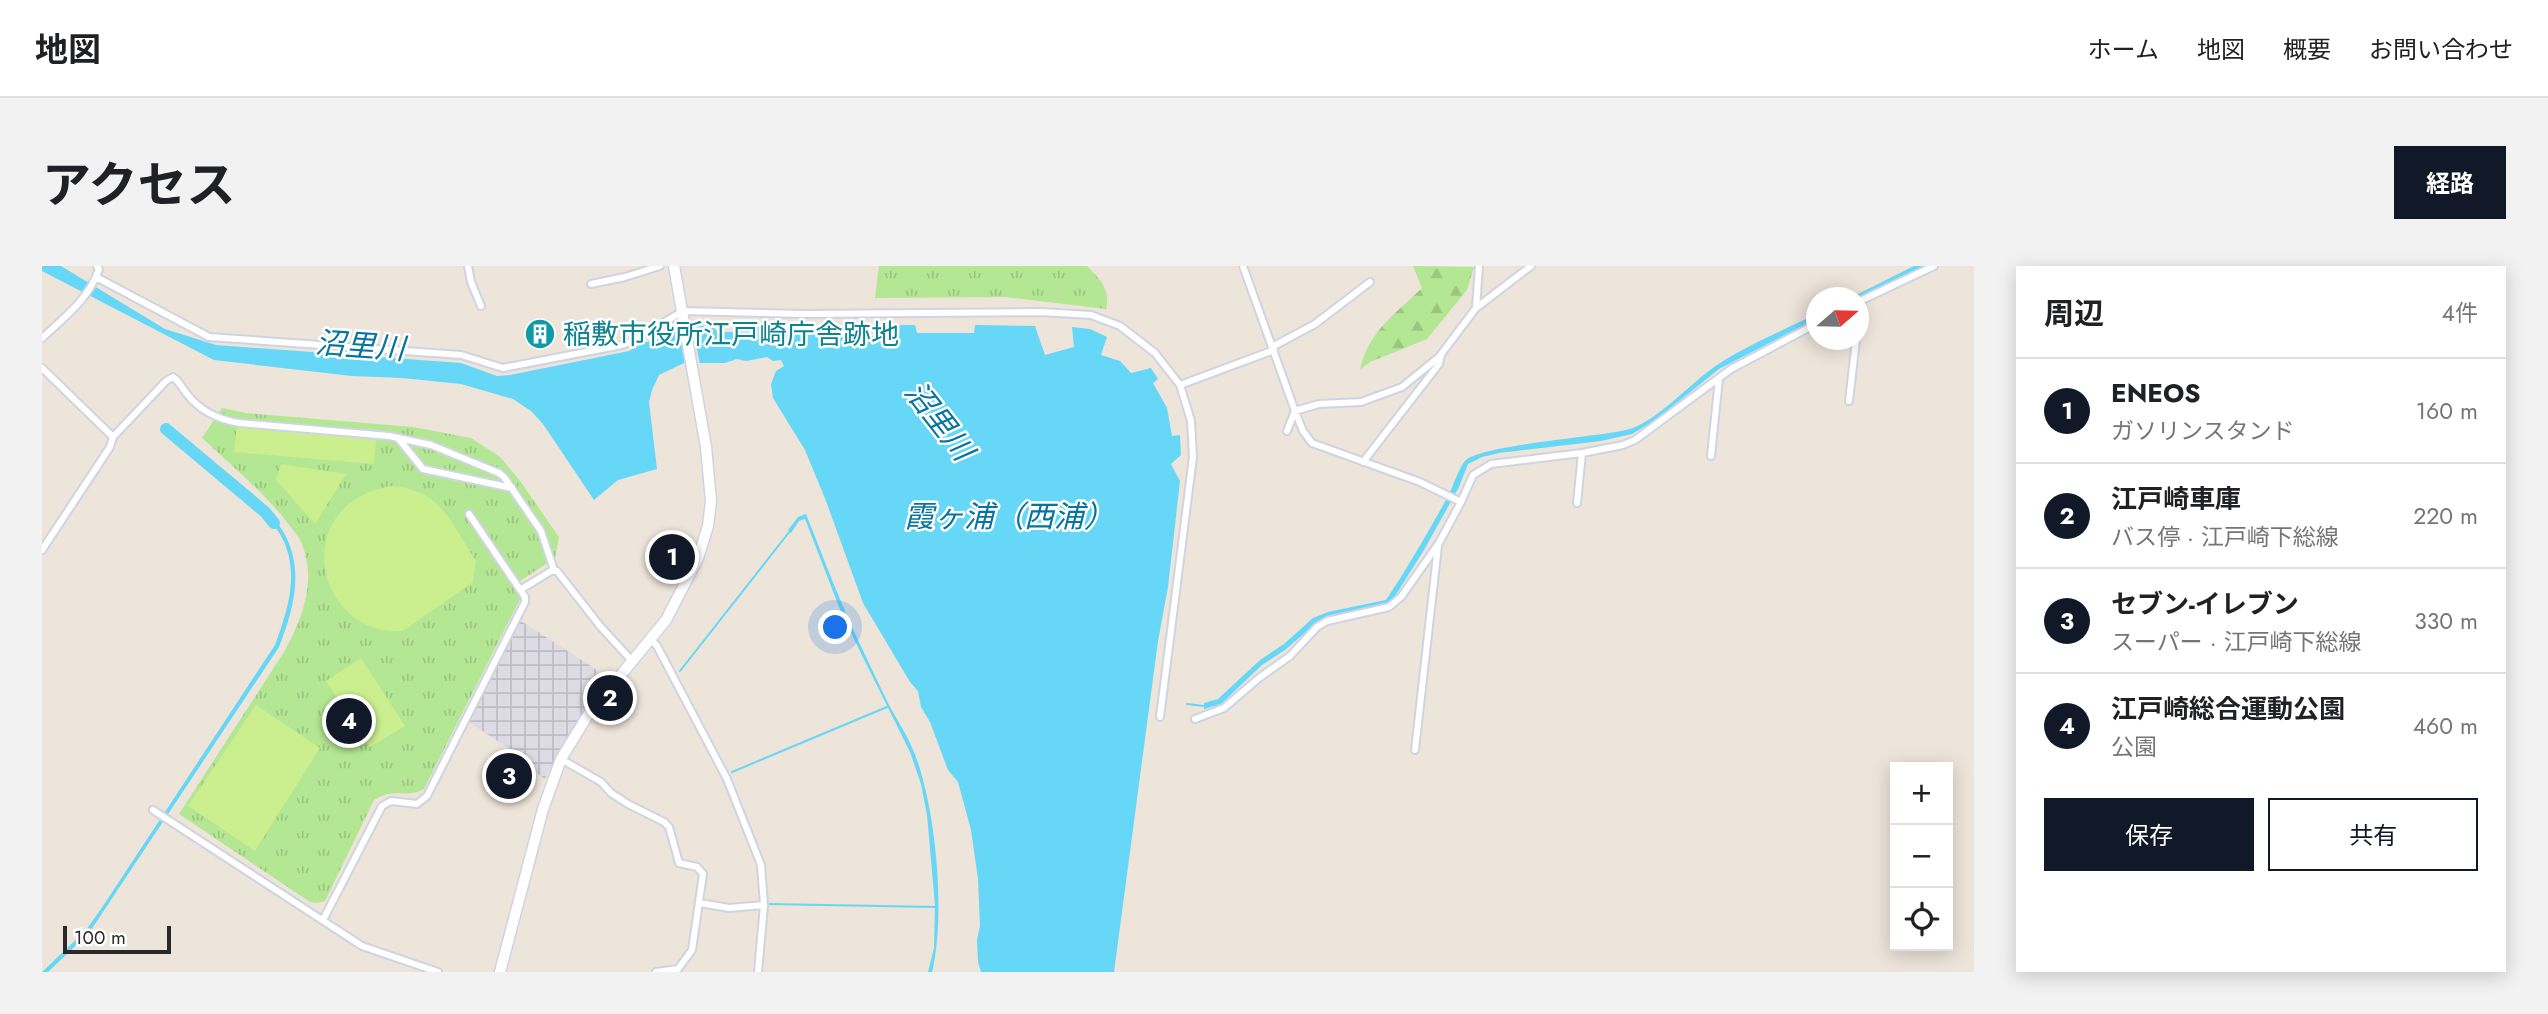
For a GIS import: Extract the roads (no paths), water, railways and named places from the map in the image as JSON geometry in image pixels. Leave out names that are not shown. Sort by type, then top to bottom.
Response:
[{"type":"main road","points":[[500,972],[543,809],[561,759],[588,715],[670,613],[704,542],[710,513],[706,447],[674,266]]},
{"type":"street","points":[[42,338],[85,297],[99,269],[97,266]]},
{"type":"street","points":[[468,266],[481,306]]},
{"type":"street","points":[[591,284],[660,266]]},
{"type":"street","points":[[1243,266],[1294,411],[1312,443],[1420,482],[1461,502]]},
{"type":"street","points":[[1476,308],[1479,266]]},
{"type":"street","points":[[1294,411],[1319,404],[1361,401],[1402,387],[1442,353],[1476,308],[1531,266]]},
{"type":"street","points":[[1869,298],[1934,266]]},
{"type":"street","points":[[95,279],[209,337],[461,355],[503,368],[622,345],[683,314],[1041,312],[1091,315],[1121,326],[1155,353],[1180,385],[1191,421],[1193,457],[1160,717]]},
{"type":"street","points":[[1180,385],[1273,349],[1315,324],[1370,282]]},
{"type":"street","points":[[1195,719],[1224,708],[1290,656],[1317,627],[1327,621],[1389,607],[1401,597],[1439,543],[1473,475],[1491,464],[1582,453],[1635,440],[1731,369],[1806,329]]},
{"type":"street","points":[[1849,401],[1855,350]]},
{"type":"street","points":[[1363,463],[1439,364],[1442,353]]},
{"type":"street","points":[[42,368],[113,437]]},
{"type":"street","points":[[42,550],[110,447],[113,437],[166,381],[173,377],[203,410],[231,422],[398,438],[431,445],[499,472],[541,531],[554,570],[633,662]]},
{"type":"street","points":[[1711,456],[1719,378]]},
{"type":"street","points":[[1287,431],[1294,411]]},
{"type":"street","points":[[398,438],[423,469],[512,488]]},
{"type":"street","points":[[1577,503],[1582,453]]},
{"type":"street","points":[[323,920],[382,806],[391,801],[417,804],[427,796],[524,604],[525,597],[469,514]]},
{"type":"street","points":[[1415,750],[1439,543]]},
{"type":"street","points":[[520,590],[554,570]]},
{"type":"street","points":[[651,639],[727,779],[761,865],[764,905],[758,972]]},
{"type":"street","points":[[561,759],[601,782],[611,793],[628,804],[664,822],[669,827],[679,863],[697,867],[703,874],[692,950],[678,969],[656,972]]},
{"type":"street","points":[[153,810],[362,946],[438,972]]},
{"type":"street","points":[[700,902],[729,908],[764,905]]},
{"type":"water","name":"霞ヶ浦（西浦）","points":[[42,266],[61,266],[165,329],[216,345],[461,363],[497,376],[629,351],[645,342],[656,341],[677,329],[711,325],[718,332],[739,332],[747,326],[764,325],[765,333],[822,333],[823,325],[833,325],[838,334],[864,338],[870,338],[886,325],[915,325],[917,333],[974,333],[975,325],[1035,326],[1045,355],[1074,347],[1072,327],[1090,329],[1107,337],[1101,355],[1120,361],[1131,373],[1151,368],[1158,379],[1153,383],[1167,408],[1172,436],[1180,435],[1181,455],[1171,464],[1180,481],[1168,587],[1158,641],[1114,972],[981,972],[977,940],[980,926],[978,879],[971,830],[958,782],[948,770],[930,722],[921,707],[918,691],[863,603],[805,450],[773,398],[771,384],[776,371],[784,366],[781,360],[773,361],[767,357],[746,361],[737,359],[725,363],[684,363],[659,375],[649,402],[657,469],[618,480],[594,500],[543,424],[531,411],[513,399],[461,384],[352,376],[214,360],[42,271]]},
{"type":"water","points":[[1914,266],[1925,266],[1869,294],[1869,288]]},
{"type":"water","points":[[1806,319],[1806,324],[1719,369],[1654,421],[1632,434],[1601,441],[1499,453],[1468,464],[1459,487],[1424,550],[1390,604],[1329,617],[1315,624],[1285,650],[1262,665],[1221,704],[1204,709],[1204,703],[1218,699],[1260,660],[1284,644],[1313,618],[1328,612],[1386,600],[1432,525],[1465,461],[1492,450],[1612,433],[1637,426],[1661,411],[1707,372],[1753,344]]},
{"type":"water","points":[[267,511],[282,530],[294,562],[295,590],[279,647],[89,933],[48,972],[42,972],[86,930],[101,909],[275,645],[288,604],[291,576],[286,548],[278,531],[263,513]]},
{"type":"water","points":[[806,514],[848,618],[911,746],[922,775],[933,831],[938,892],[936,948],[932,972],[928,972],[934,948],[935,905],[927,815],[921,784],[910,752],[843,617],[805,519],[799,521],[791,533],[788,530],[798,517]]},
{"type":"waterway","points":[[166,429],[265,512],[274,523]]},
{"type":"waterway","points":[[680,671],[790,531]]},
{"type":"waterway","points":[[1187,704],[1204,706]]},
{"type":"waterway","points":[[732,772],[887,707]]},
{"type":"waterway","points":[[768,904],[935,907]]},
{"type":"place","name":"稲敷市役所江戸崎庁舎跡地","points":[[540,334]]},
{"type":"place","name":"ENEOS","points":[[672,557]]},
{"type":"place","name":"江戸崎車庫","points":[[610,698]]},
{"type":"place","name":"江戸崎総合運動公園","points":[[349,721]]},
{"type":"place","name":"セブン-イレブン","points":[[509,776]]},
{"type":"water label","name":"沼里川","points":[[360,346]]},
{"type":"water label","name":"沼里川","points":[[939,421]]}]
